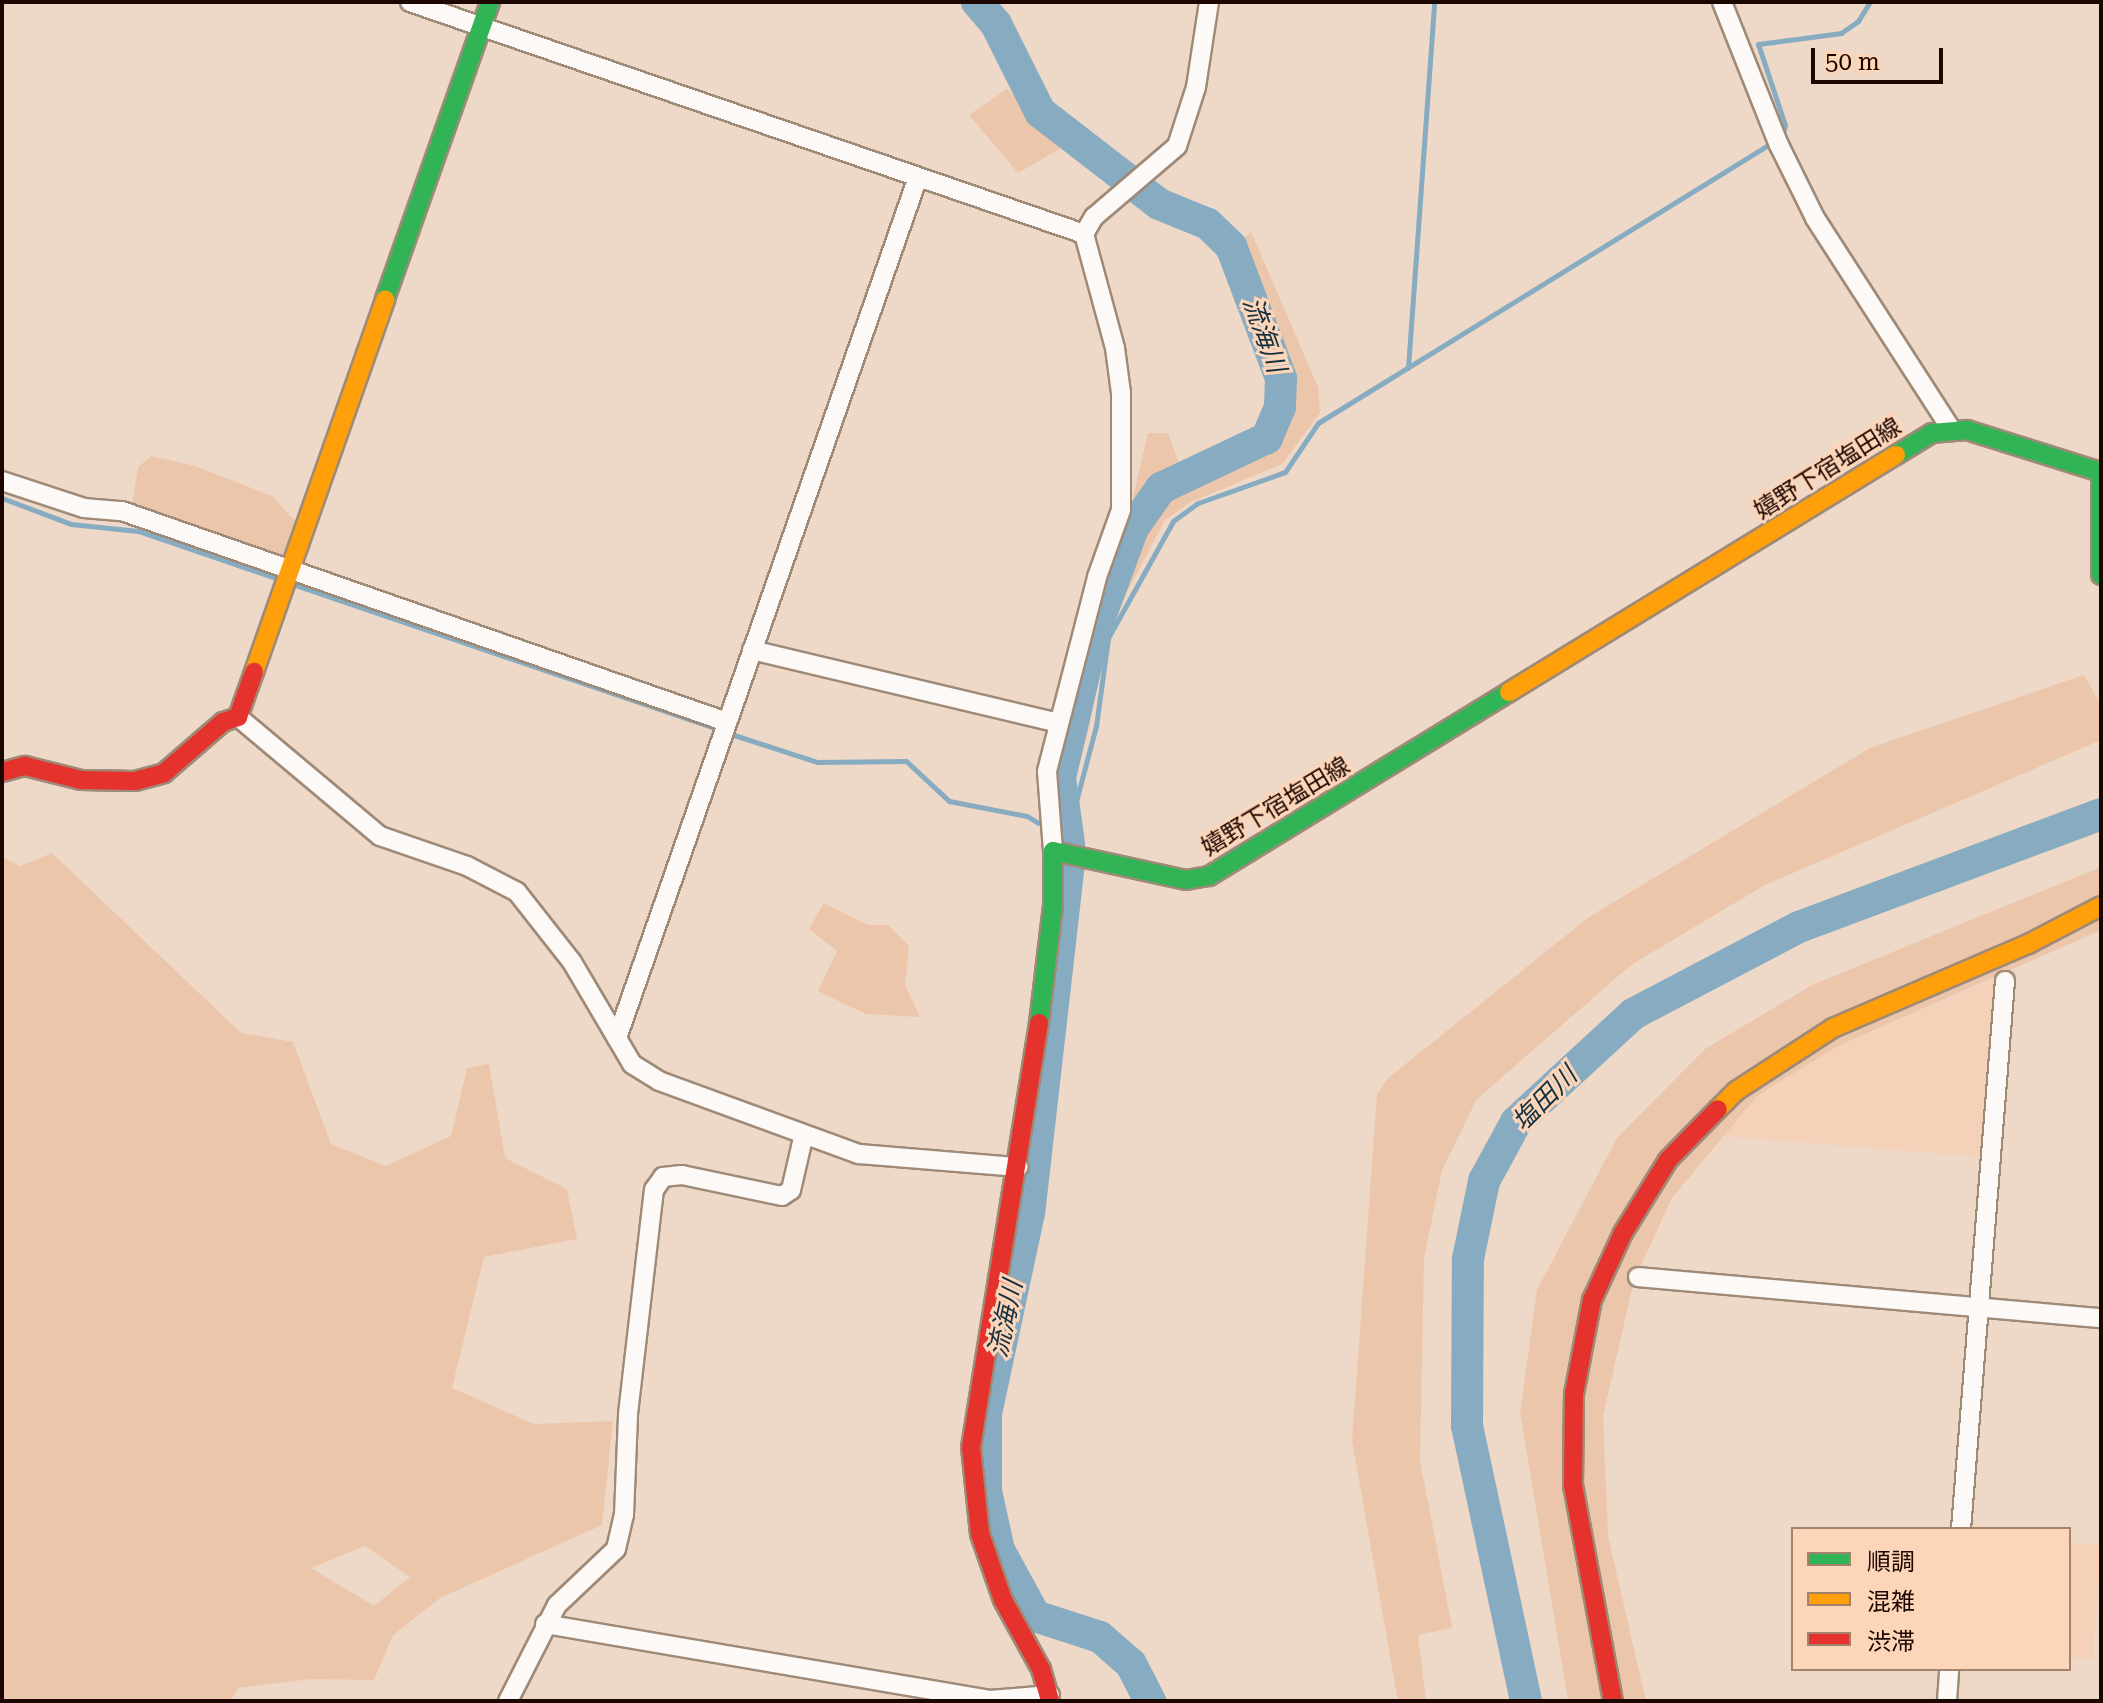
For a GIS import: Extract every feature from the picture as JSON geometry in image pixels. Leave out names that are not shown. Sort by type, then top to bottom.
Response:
[{"type":"street","points":[[410,2],[917,180],[1084,234]]},
{"type":"street","points":[[238,717],[490,2]]},
{"type":"street","points":[[545,1624],[990,1700],[1050,1698],[1003,1600],[980,1534],[971,1467],[975,1411],[1018,1167],[1045,980],[1053,851],[1047,771],[1058,723],[1121,510],[1121,393],[1115,348],[1084,234],[1094,217],[1146,177],[1177,146],[1196,87],[1209,2]]},
{"type":"street","points":[[1722,2],[1776,139],[1815,218],[1951,429],[2101,472],[2101,575]]},
{"type":"street","points":[[617,1038],[917,180]]},
{"type":"street","name":"嬉野下宿塩田線","points":[[1053,851],[1186,880],[1209,876],[1932,433],[1951,429]]},
{"type":"street","points":[[2,481],[84,508],[122,511],[727,722]]},
{"type":"street","points":[[752,650],[1058,723]]},
{"type":"street","points":[[2,772],[25,766],[81,780],[135,781],[164,773],[223,722],[238,717]]},
{"type":"street","points":[[238,717],[380,836],[467,866],[517,892],[572,962],[632,1064],[659,1081],[803,1138],[859,1154],[1018,1167]]},
{"type":"street","points":[[1613,1701],[1573,1486],[1574,1394],[1592,1300],[1623,1233],[1668,1160],[1736,1091],[1833,1028],[2028,944],[2101,906]]},
{"type":"street","points":[[1961,1527],[2005,981]]},
{"type":"street","points":[[508,1701],[557,1605],[616,1549],[624,1515],[628,1414],[654,1190],[663,1177],[682,1175],[782,1196],[791,1190],[803,1138]]},
{"type":"street","points":[[1638,1277],[2101,1318]]},
{"type":"street","points":[[1947,1701],[1949,1671]]},
{"type":"shaded area","points":[[1007,89],[1068,144],[1018,173],[969,115]]},
{"type":"shaded area","points":[[1251,232],[1318,387],[1320,413],[1282,464],[1191,502],[1165,520],[1104,636],[1090,725],[1074,783],[1065,777],[1096,637],[1136,538],[1133,497],[1148,433],[1168,433],[1188,488],[1273,447],[1290,407],[1287,376],[1238,242]]},
{"type":"shaded area","points":[[151,456],[195,466],[272,496],[295,521],[283,556],[132,505],[138,467]]},
{"type":"shaded area","points":[[2084,675],[2101,705],[2101,740],[1765,885],[1631,965],[1477,1099],[1442,1170],[1424,1259],[1420,1460],[1452,1628],[1418,1635],[1426,1701],[1398,1701],[1352,1440],[1377,1094],[1388,1078],[1589,917],[1870,748]]},
{"type":"shaded area","points":[[52,853],[241,1033],[293,1042],[331,1144],[386,1166],[451,1136],[467,1068],[489,1064],[505,1158],[567,1189],[577,1239],[484,1257],[452,1388],[534,1424],[613,1421],[602,1525],[440,1598],[393,1635],[374,1680],[311,1679],[238,1688],[230,1701],[2,1701],[2,857],[20,866]],"holes":[[[365,1546],[410,1577],[374,1606],[311,1568]]]},
{"type":"shaded area","points":[[2101,867],[2101,930],[1838,1046],[1758,1095],[1672,1198],[1634,1280],[1603,1416],[1608,1536],[1646,1701],[1568,1701],[1520,1413],[1537,1290],[1617,1138],[1705,1049],[1812,985]]},
{"type":"shaded area","points":[[824,903],[868,925],[888,925],[909,946],[905,985],[920,1017],[866,1014],[818,991],[837,951],[809,929]]},
{"type":"shaded area","points":[[1999,977],[1984,1157],[1722,1136],[1758,1095],[1838,1046]]},
{"type":"shaded area","points":[[2071,1543],[2101,1545],[2093,1659],[2071,1657]]},
{"type":"waterway","name":"流海川","points":[[977,2],[996,24],[1040,112],[1159,204],[1208,224],[1231,246],[1281,378],[1280,407],[1267,438],[1161,488],[1133,528],[1093,636],[1060,778],[1069,844]]},
{"type":"waterway","points":[[1408,368],[1434,2]]},
{"type":"waterway","points":[[1782,137],[1785,125],[1758,44],[1841,33],[1858,21],[1870,2]]},
{"type":"waterway","points":[[1069,828],[1096,726],[1108,638],[1173,521],[1198,503],[1285,472],[1318,423],[1773,142]]},
{"type":"waterway","points":[[2,498],[71,524],[138,531],[276,578]]},
{"type":"waterway","points":[[295,585],[715,728]]},
{"type":"waterway","points":[[734,735],[817,762],[906,761],[949,801],[1027,816],[1038,823]]},
{"type":"waterway","name":"塩田川","points":[[1526,1701],[1467,1426],[1468,1259],[1484,1181],[1516,1122],[1633,1014],[1799,927],[2101,814]]},
{"type":"waterway","name":"流海川","points":[[1069,863],[1029,1213],[986,1414],[986,1491],[999,1550],[1035,1616],[1100,1637],[1131,1664],[1150,1701]]},
{"type":"traffic: fast","points":[[385,299],[490,2]]},
{"type":"traffic: fast","points":[[1896,455],[1932,433],[1967,430],[2101,472],[2101,575]]},
{"type":"traffic: fast","points":[[1039,1023],[1053,906],[1053,851],[1186,880],[1209,876],[1509,692]]},
{"type":"traffic: slow","points":[[254,672],[385,299]]},
{"type":"traffic: slow","points":[[1509,692],[1896,455]]},
{"type":"traffic: slow","points":[[1718,1109],[1736,1091],[1833,1028],[2028,944],[2101,906]]},
{"type":"traffic: jam","points":[[2,772],[25,766],[81,780],[135,781],[164,773],[223,722],[238,717],[254,672]]},
{"type":"traffic: jam","points":[[1039,1023],[971,1447],[980,1534],[1003,1600],[1041,1669],[1050,1701]]},
{"type":"traffic: jam","points":[[1613,1701],[1573,1486],[1574,1394],[1592,1300],[1623,1233],[1668,1160],[1718,1109]]}]
